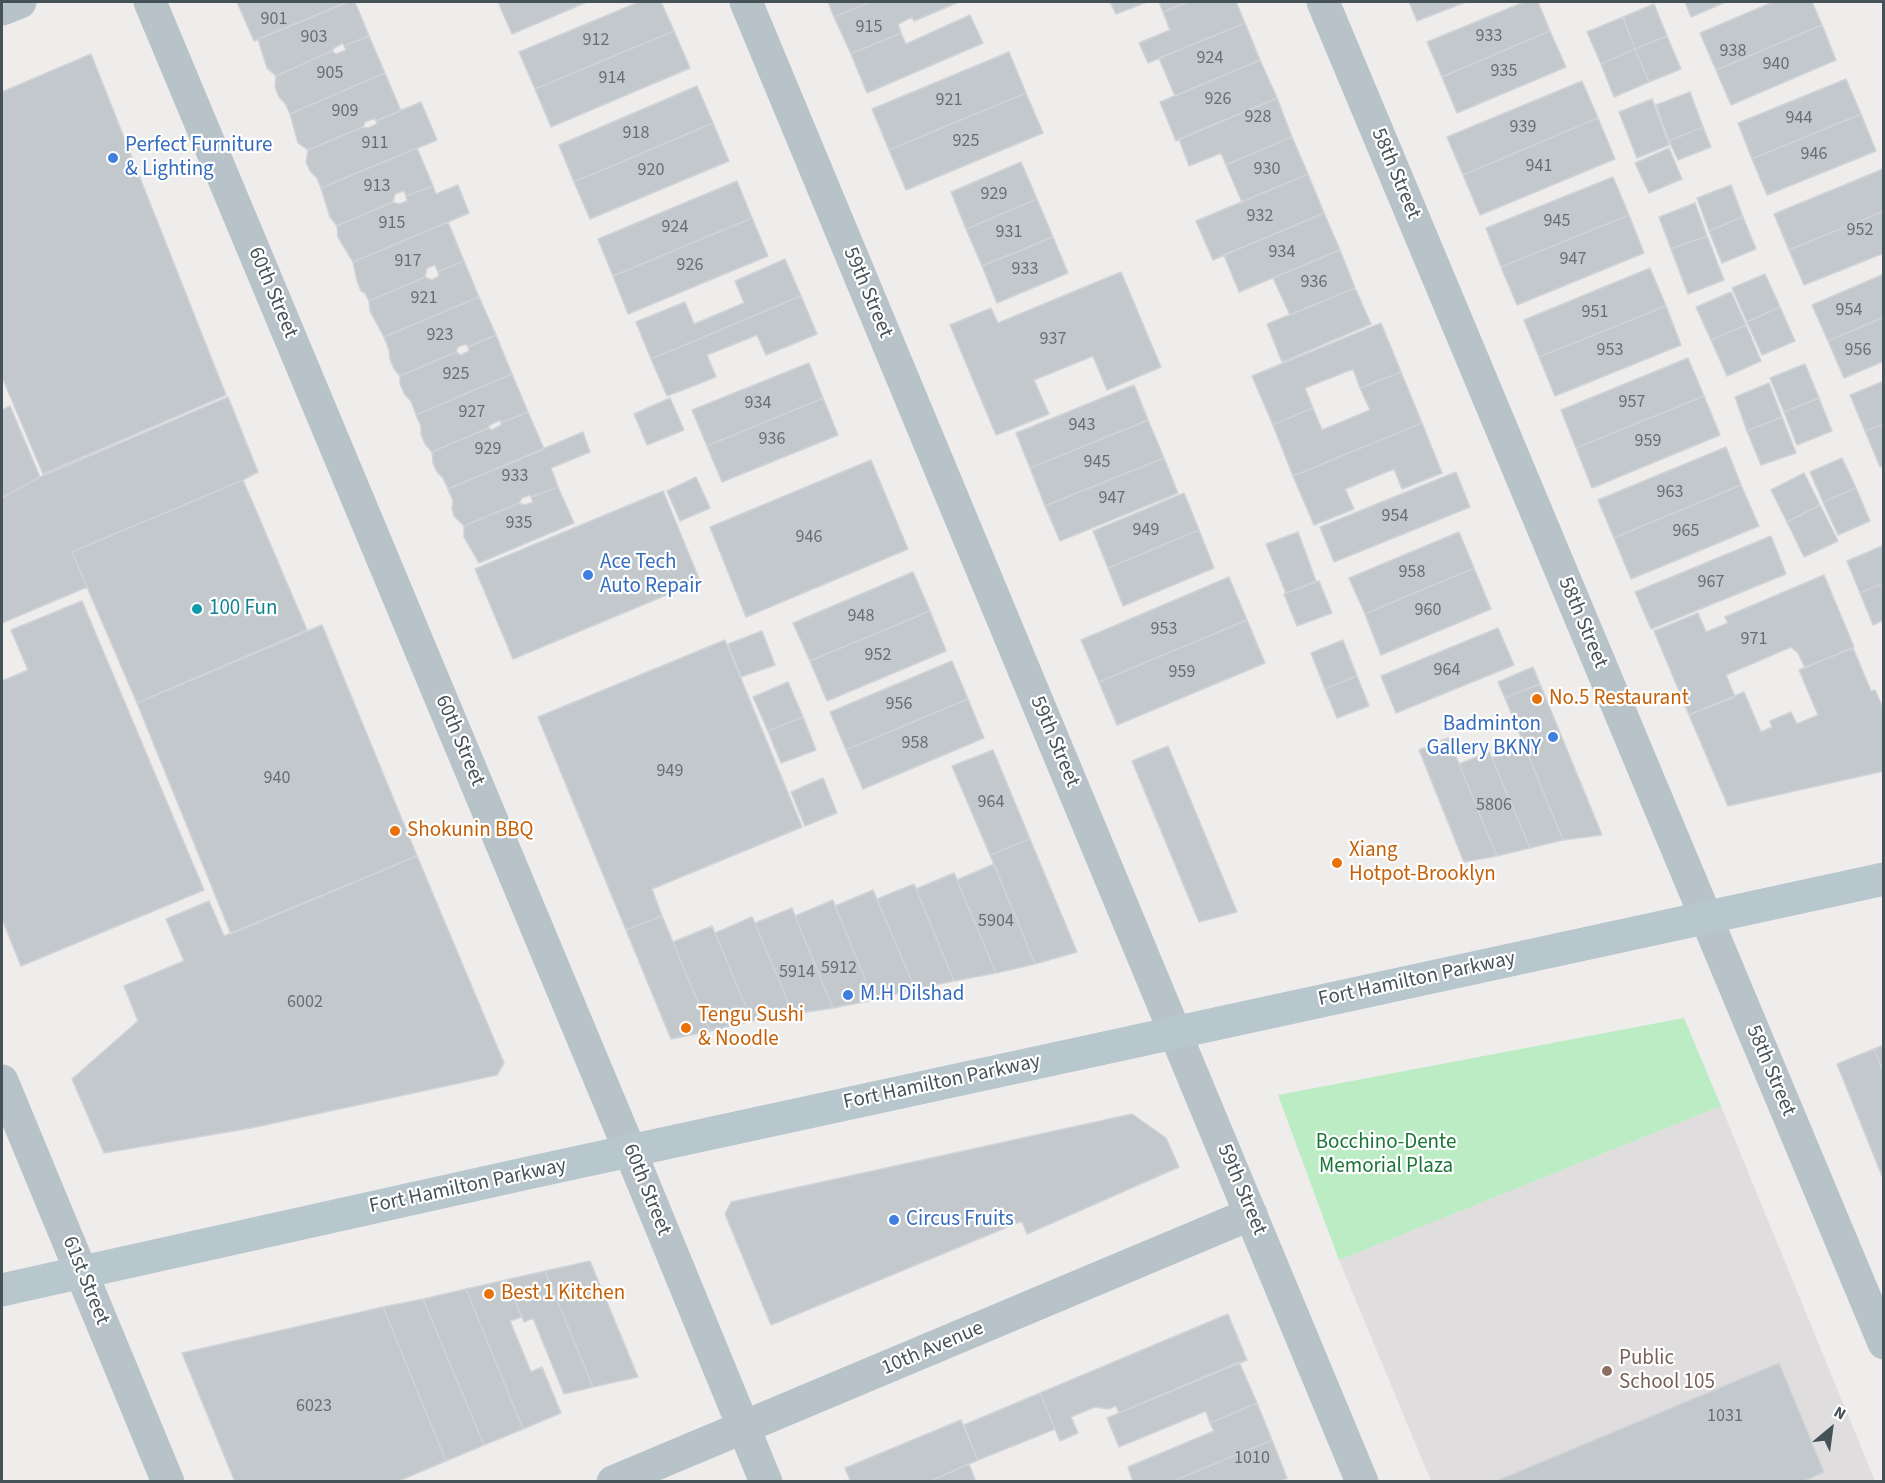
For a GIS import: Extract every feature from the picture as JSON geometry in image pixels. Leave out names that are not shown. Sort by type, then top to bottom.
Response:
[{"type":"main road","name":"Fort Hamilton Parkway","points":[[8,1289],[1705,916],[1884,879]]},
{"type":"street","points":[[2,9],[20,2]]},
{"type":"street","name":"60th Street","points":[[150,2],[766,1482]]},
{"type":"street","name":"59th Street","points":[[746,2],[1362,1482]]},
{"type":"street","name":"58th Street","points":[[1323,2],[1884,1343]]},
{"type":"street","name":"61st Street","points":[[2,1081],[168,1482]]},
{"type":"street","name":"10th Avenue","points":[[613,1482],[1251,1214]]},
{"type":"shaded area","name":"Public School 105","points":[[1721,1106],[1875,1481],[1431,1481],[1339,1260]]},
{"type":"green space","name":"Bocchino-Dente Memorial Plaza","points":[[1684,1018],[1721,1106],[1339,1260],[1278,1095]]},
{"type":"building","points":[[237,2],[348,2],[254,41]]},
{"type":"building","points":[[348,2],[355,2],[369,36],[344,46],[343,43],[332,51],[276,76],[267,68],[258,39]]},
{"type":"building","points":[[498,2],[587,2],[512,34]]},
{"type":"building","points":[[639,2],[661,2],[674,31],[535,89],[519,52]]},
{"type":"building","points":[[828,2],[870,2],[834,17]]},
{"type":"building","points":[[870,2],[959,2],[914,21],[912,17],[898,24],[901,33],[851,54],[834,17]]},
{"type":"building","points":[[1110,2],[1147,2],[1116,14]]},
{"type":"building","points":[[1159,2],[1188,2],[1163,12]]},
{"type":"building","points":[[1188,2],[1236,2],[1245,23],[1148,63],[1139,43],[1170,30],[1163,12]]},
{"type":"building","points":[[1409,2],[1466,2],[1417,21]]},
{"type":"building","points":[[1524,2],[1538,2],[1550,31],[1442,77],[1427,42]]},
{"type":"building","points":[[1685,2],[1726,2],[1691,17]]},
{"type":"building","points":[[1773,2],[1812,2],[1822,25],[1716,70],[1700,33]]},
{"type":"building","points":[[1654,4],[1667,36],[1635,49],[1623,17]]},
{"type":"building","points":[[970,15],[983,43],[867,93],[851,54],[901,33],[906,44]]},
{"type":"building","points":[[1623,17],[1635,49],[1601,64],[1587,32]]},
{"type":"building","points":[[1245,23],[1260,60],[1175,96],[1159,58]]},
{"type":"building","points":[[1822,25],[1836,60],[1731,105],[1716,70]]},
{"type":"building","points":[[674,31],[690,68],[551,127],[535,89]]},
{"type":"building","points":[[1550,31],[1566,67],[1457,113],[1442,77]]},
{"type":"building","points":[[369,36],[385,73],[290,114],[275,87],[276,76],[332,51],[336,54],[346,50],[344,46]]},
{"type":"building","points":[[1667,36],[1681,69],[1649,82],[1635,49]]},
{"type":"building","points":[[1635,49],[1649,82],[1614,97],[1601,64]]},
{"type":"building","points":[[1009,52],[1026,93],[889,150],[872,109]]},
{"type":"building","points":[[91,54],[226,395],[43,474],[2,377],[2,92]]},
{"type":"building","points":[[1260,60],[1277,98],[1176,141],[1160,102]]},
{"type":"building","points":[[385,73],[401,111],[376,121],[375,118],[365,122],[363,127],[308,150],[298,143],[290,114]]},
{"type":"building","points":[[1846,79],[1861,114],[1752,159],[1738,123]]},
{"type":"building","points":[[1582,81],[1598,118],[1463,175],[1447,137]]},
{"type":"building","points":[[697,86],[713,123],[574,182],[559,145]]},
{"type":"building","points":[[1690,92],[1703,127],[1669,141],[1656,105]]},
{"type":"building","points":[[1026,93],[1043,133],[906,190],[889,150]]},
{"type":"building","points":[[1277,98],[1292,137],[1226,165],[1221,153],[1189,166],[1179,139]]},
{"type":"building","points":[[1652,99],[1669,145],[1637,158],[1619,112]]},
{"type":"building","points":[[421,102],[437,140],[321,188],[306,162],[308,150],[363,127],[368,128],[377,124],[376,121]]},
{"type":"building","points":[[1861,114],[1876,151],[1767,195],[1752,159]]},
{"type":"building","points":[[1598,118],[1615,159],[1480,215],[1463,175]]},
{"type":"building","points":[[713,123],[729,161],[590,219],[574,182]]},
{"type":"building","points":[[1703,127],[1711,147],[1678,160],[1669,141]]},
{"type":"building","points":[[1292,137],[1308,174],[1242,202],[1226,165]]},
{"type":"building","points":[[417,148],[433,186],[406,196],[404,191],[395,194],[393,202],[337,226],[330,217],[321,188]]},
{"type":"building","points":[[1669,148],[1682,179],[1649,193],[1635,163]]},
{"type":"building","points":[[1021,162],[1037,199],[966,229],[951,192]]},
{"type":"building","points":[[1883,169],[1884,211],[1789,250],[1774,214]]},
{"type":"building","points":[[1308,174],[1324,213],[1213,260],[1196,221]]},
{"type":"building","points":[[1613,177],[1629,215],[1501,267],[1486,228]]},
{"type":"building","points":[[737,181],[752,218],[613,276],[598,239]]},
{"type":"building","points":[[458,185],[469,213],[353,262],[338,237],[337,226],[393,202],[399,204],[407,201],[406,196],[433,186],[436,194]]},
{"type":"building","points":[[1731,185],[1743,217],[1709,231],[1697,198]]},
{"type":"building","points":[[1037,199],[1053,237],[982,266],[966,229]]},
{"type":"building","points":[[1695,203],[1707,236],[1671,249],[1659,217]]},
{"type":"building","points":[[1884,211],[1884,253],[1804,285],[1789,250]]},
{"type":"building","points":[[1324,213],[1340,250],[1239,292],[1224,255]]},
{"type":"building","points":[[1629,215],[1644,253],[1517,305],[1501,267]]},
{"type":"building","points":[[1743,217],[1756,249],[1722,263],[1709,231]]},
{"type":"building","points":[[752,218],[768,256],[628,314],[613,276]]},
{"type":"building","points":[[448,222],[464,261],[438,272],[435,265],[427,268],[425,277],[369,301],[365,293],[361,291],[353,262]]},
{"type":"building","points":[[1707,236],[1724,280],[1688,294],[1671,249]]},
{"type":"building","points":[[1053,237],[1068,273],[997,303],[982,266]]},
{"type":"building","points":[[1340,250],[1355,288],[1290,315],[1273,278]]},
{"type":"building","points":[[785,259],[801,296],[651,359],[636,322],[685,302],[694,324],[744,303],[735,281]]},
{"type":"building","points":[[464,261],[479,297],[384,337],[370,311],[369,301],[425,277],[432,280],[439,276],[438,272]]},
{"type":"building","points":[[1650,268],[1666,306],[1539,357],[1524,320]]},
{"type":"building","points":[[1121,272],[1161,367],[1107,390],[1093,356],[1034,380],[1049,414],[996,435],[950,325],[991,308],[998,323]]},
{"type":"building","points":[[1765,274],[1780,307],[1747,322],[1732,288]]},
{"type":"building","points":[[1884,274],[1884,317],[1828,341],[1812,305]]},
{"type":"building","points":[[1355,288],[1371,324],[1282,362],[1267,324]]},
{"type":"building","points":[[1731,292],[1746,325],[1711,340],[1696,307]]},
{"type":"building","points":[[801,296],[817,334],[766,355],[757,335],[707,355],[716,377],[667,396],[651,359]]},
{"type":"building","points":[[479,297],[496,335],[468,347],[466,344],[458,347],[456,352],[400,376],[394,369],[384,337]]},
{"type":"building","points":[[1666,306],[1681,345],[1555,396],[1539,357]]},
{"type":"building","points":[[1780,307],[1795,341],[1762,355],[1747,322]]},
{"type":"building","points":[[1884,317],[1884,361],[1844,378],[1828,341]]},
{"type":"building","points":[[1381,323],[1401,372],[1360,388],[1353,369],[1305,388],[1313,408],[1273,425],[1252,376]]},
{"type":"building","points":[[1746,325],[1761,361],[1727,376],[1711,340]]},
{"type":"building","points":[[496,335],[512,374],[416,415],[411,401],[400,384],[400,376],[456,352],[461,355],[469,351],[468,347]]},
{"type":"building","points":[[1688,358],[1704,396],[1576,448],[1561,410]]},
{"type":"building","points":[[809,363],[823,398],[707,446],[692,410]]},
{"type":"building","points":[[1805,364],[1819,398],[1784,412],[1770,378]]},
{"type":"building","points":[[1401,372],[1422,423],[1293,476],[1273,425],[1313,408],[1322,430],[1370,410],[1360,388]]},
{"type":"building","points":[[512,374],[528,412],[501,423],[500,420],[488,428],[432,452],[425,444],[416,415]]},
{"type":"building","points":[[1884,381],[1884,424],[1865,431],[1850,395]]},
{"type":"building","points":[[1769,383],[1782,417],[1747,431],[1735,397]]},
{"type":"building","points":[[1134,385],[1148,420],[1030,468],[1016,433]]},
{"type":"building","points":[[1704,396],[1720,435],[1592,488],[1576,448]]},
{"type":"building","points":[[228,397],[258,472],[72,552],[87,587],[2,623],[2,498],[40,477]]},
{"type":"building","points":[[670,398],[684,430],[647,445],[634,414]]},
{"type":"building","points":[[823,398],[838,435],[722,482],[707,446]]},
{"type":"building","points":[[1819,398],[1832,431],[1797,445],[1784,412]]},
{"type":"building","points":[[10,406],[40,477],[2,498],[2,410]]},
{"type":"building","points":[[528,412],[544,449],[448,489],[433,463],[432,452],[488,428],[492,430],[501,423]]},
{"type":"building","points":[[1782,417],[1796,453],[1761,465],[1747,431]]},
{"type":"building","points":[[1148,420],[1164,458],[1045,506],[1030,468]]},
{"type":"building","points":[[1422,423],[1442,473],[1402,489],[1394,469],[1345,489],[1354,509],[1314,525],[1293,476]]},
{"type":"building","points":[[1884,424],[1884,466],[1880,467],[1865,431]]},
{"type":"building","points":[[583,432],[590,452],[551,468],[558,487],[522,498],[519,503],[464,526],[454,516],[453,501],[448,489]]},
{"type":"building","points":[[1726,447],[1741,485],[1614,538],[1598,500]]},
{"type":"building","points":[[1164,458],[1178,493],[1060,541],[1045,506]]},
{"type":"building","points":[[1842,458],[1856,488],[1823,502],[1810,472]]},
{"type":"building","points":[[871,460],[908,549],[746,617],[710,527]]},
{"type":"building","points":[[1456,472],[1470,507],[1334,562],[1320,527]]},
{"type":"building","points":[[1804,473],[1820,505],[1787,522],[1771,490]]},
{"type":"building","points":[[696,477],[710,508],[680,521],[667,491]]},
{"type":"building","name":"100 Fun","points":[[243,480],[307,630],[137,703],[72,552]]},
{"type":"building","points":[[1741,485],[1759,526],[1631,579],[1614,538]]},
{"type":"building","points":[[558,487],[574,523],[479,563],[464,537],[464,526],[519,503],[525,505],[533,502],[531,497]]},
{"type":"building","points":[[1856,488],[1870,521],[1838,535],[1823,502]]},
{"type":"building","name":"Ace Tech Auto Repair","points":[[663,491],[700,581],[513,659],[475,569]]},
{"type":"building","points":[[1184,493],[1199,530],[1108,568],[1093,531]]},
{"type":"building","points":[[1820,505],[1838,541],[1804,557],[1787,522]]},
{"type":"building","points":[[1199,530],[1214,568],[1123,606],[1108,568]]},
{"type":"building","points":[[1298,532],[1316,581],[1286,593],[1266,544]]},
{"type":"building","points":[[1459,532],[1474,568],[1365,614],[1349,578]]},
{"type":"building","points":[[1771,536],[1786,574],[1651,629],[1635,592]]},
{"type":"building","points":[[1882,546],[1884,583],[1860,593],[1847,561]]},
{"type":"building","points":[[1474,568],[1491,609],[1381,655],[1365,614]]},
{"type":"building","points":[[913,572],[930,611],[810,661],[793,623]]},
{"type":"building","points":[[1824,575],[1854,647],[1805,668],[1798,653],[1791,647],[1726,675],[1735,697],[1689,715],[1654,631],[1698,613],[1706,632],[1728,623],[1725,617]]},
{"type":"building","points":[[1229,577],[1247,620],[1099,682],[1081,640]]},
{"type":"building","points":[[1319,581],[1332,613],[1297,626],[1284,594]]},
{"type":"building","points":[[1884,583],[1884,620],[1873,625],[1860,593]]},
{"type":"building","points":[[82,601],[204,890],[21,966],[2,919],[2,681],[28,670],[11,630]]},
{"type":"building","points":[[930,611],[946,651],[827,701],[810,661]]},
{"type":"building","points":[[1247,620],[1265,663],[1117,725],[1099,682]]},
{"type":"building","points":[[322,625],[417,856],[231,934],[137,703]]},
{"type":"building","points":[[1498,628],[1514,665],[1396,713],[1381,676]]},
{"type":"building","points":[[762,631],[775,665],[741,677],[728,644]]},
{"type":"building","points":[[725,640],[802,827],[652,889],[662,916],[626,930],[538,717]]},
{"type":"building","points":[[1343,640],[1357,676],[1325,689],[1311,653]]},
{"type":"building","points":[[1853,648],[1871,691],[1875,690],[1884,710],[1884,771],[1728,806],[1689,715],[1744,692],[1761,732],[1772,727],[1770,721],[1791,712],[1797,724],[1818,715],[1799,670]]},
{"type":"building","points":[[952,661],[968,699],[846,750],[830,712]]},
{"type":"building","points":[[1533,667],[1540,684],[1505,698],[1498,682]]},
{"type":"building","points":[[1357,676],[1369,706],[1337,718],[1325,689]]},
{"type":"building","points":[[788,682],[803,717],[768,731],[753,697]]},
{"type":"building","points":[[1540,684],[1602,835],[1563,840],[1505,698]]},
{"type":"building","points":[[968,699],[984,738],[863,789],[846,750]]},
{"type":"building","points":[[803,717],[816,750],[781,763],[768,731]]},
{"type":"building","points":[[1448,738],[1497,856],[1464,862],[1419,750]]},
{"type":"building","points":[[1524,745],[1563,840],[1530,848],[1492,758]]},
{"type":"building","points":[[1168,746],[1237,912],[1199,922],[1132,761]]},
{"type":"building","points":[[993,750],[1030,839],[990,855],[952,766]]},
{"type":"building","points":[[1489,752],[1530,848],[1497,856],[1459,764]]},
{"type":"building","points":[[823,778],[837,813],[805,826],[791,792]]},
{"type":"building","points":[[1030,839],[1077,952],[1035,964],[990,855]]},
{"type":"building","points":[[417,856],[504,1063],[497,1075],[251,1128],[104,1153],[72,1079],[138,1021],[124,986],[184,961],[166,919],[209,901],[224,936]]},
{"type":"building","points":[[994,864],[1035,964],[996,973],[957,880]]},
{"type":"building","points":[[954,873],[996,973],[954,981],[916,889]]},
{"type":"building","points":[[914,884],[954,981],[915,989],[877,899]]},
{"type":"building","points":[[873,890],[915,989],[874,1000],[835,906]]},
{"type":"building","points":[[833,900],[874,1000],[833,1008],[804,938],[795,916]]},
{"type":"building","points":[[792,908],[833,1008],[793,1014],[755,923]]},
{"type":"building","points":[[662,916],[710,1031],[671,1039],[626,930]]},
{"type":"building","points":[[752,917],[793,1014],[752,1021],[715,933]]},
{"type":"building","points":[[712,926],[752,1021],[710,1031],[673,942]]},
{"type":"building","points":[[1884,1045],[1884,1074],[1874,1049]]},
{"type":"building","points":[[1874,1049],[1884,1074],[1884,1181],[1837,1064]]},
{"type":"building","name":"Circus Fruits","points":[[1132,1114],[1166,1138],[1179,1167],[1027,1234],[1022,1221],[771,1325],[725,1214],[731,1202]]},
{"type":"building","points":[[590,1261],[638,1377],[593,1387],[545,1271]]},
{"type":"building","points":[[545,1271],[593,1387],[564,1394],[533,1318],[524,1322],[506,1280]]},
{"type":"building","points":[[506,1280],[522,1317],[510,1321],[531,1372],[542,1367],[561,1413],[523,1429],[466,1289]]},
{"type":"building","points":[[466,1289],[523,1429],[484,1445],[423,1299]]},
{"type":"building","points":[[423,1299],[484,1445],[446,1461],[383,1307]]},
{"type":"building","points":[[383,1307],[446,1461],[396,1482],[235,1482],[182,1353]]},
{"type":"building","points":[[1228,1314],[1247,1360],[1119,1413],[1116,1406],[1108,1409],[1095,1407],[1071,1417],[1078,1433],[1060,1441],[1040,1393]]},
{"type":"building","points":[[1239,1362],[1257,1403],[1210,1423],[1206,1411],[1119,1447],[1107,1418]]},
{"type":"building","points":[[1779,1363],[1824,1472],[1802,1482],[1494,1482]]},
{"type":"building","points":[[1040,1393],[1055,1429],[978,1460],[964,1425]]},
{"type":"building","points":[[1257,1403],[1272,1440],[1171,1482],[1133,1482],[1128,1467],[1214,1431],[1210,1423]]},
{"type":"building","points":[[961,1420],[978,1460],[928,1482],[851,1482],[845,1468]]},
{"type":"building","points":[[1272,1440],[1287,1478],[1279,1482],[1171,1482]]},
{"type":"building","points":[[969,1464],[976,1482],[928,1482]]},
{"type":"place","name":"Perfect Furniture & Lighting","points":[[113,158]]},
{"type":"place","name":"Ace Tech Auto Repair","points":[[588,575]]},
{"type":"place","name":"100 Fun","points":[[197,609]]},
{"type":"place","name":"No.5 Restaurant","points":[[1537,699]]},
{"type":"place","name":"Badminton Gallery BKNY","points":[[1553,737]]},
{"type":"place","name":"Shokunin BBQ","points":[[395,831]]},
{"type":"place","name":"Xiang Hotpot-Brooklyn","points":[[1337,863]]},
{"type":"place","name":"M.H Dilshad","points":[[848,995]]},
{"type":"place","name":"Tengu Sushi & Noodle","points":[[686,1028]]},
{"type":"place","name":"Circus Fruits","points":[[894,1220]]},
{"type":"place","name":"Best 1 Kitchen","points":[[489,1294]]},
{"type":"place","name":"Public School 105","points":[[1607,1371]]}]
